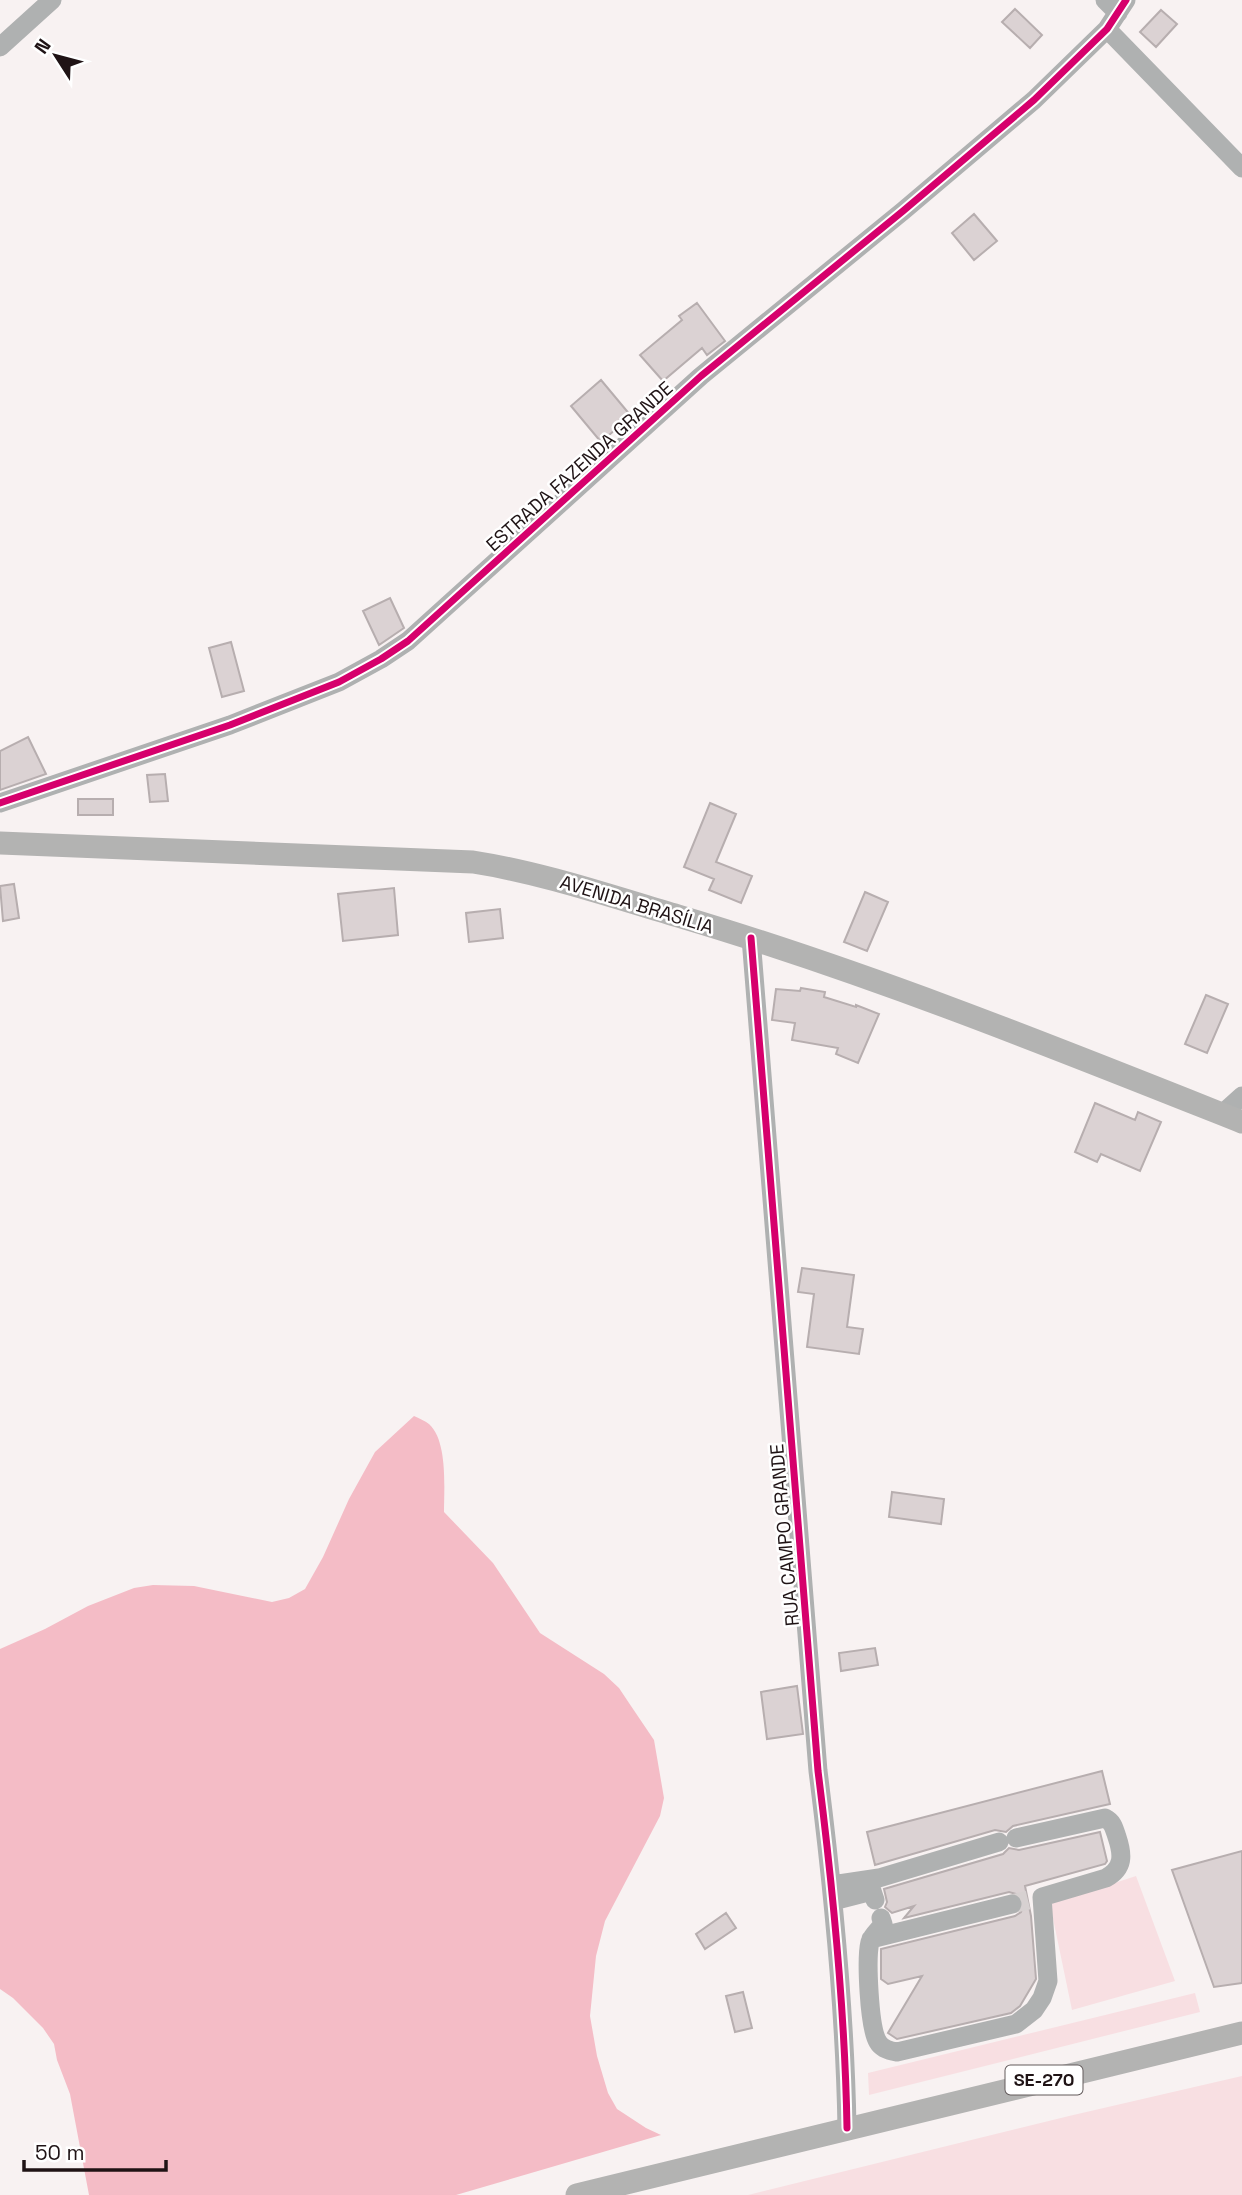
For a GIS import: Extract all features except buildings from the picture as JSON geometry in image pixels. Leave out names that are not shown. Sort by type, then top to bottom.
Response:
[{"type":"main road","name":"AVENIDA BRASÍLIA","points":[[0,843],[473,862],[531,873],[751,938],[950,1007],[1232,1118]]},
{"type":"main road","name":"SE-270","points":[[577,2195],[1242,2033]]},
{"type":"street","points":[[0,47],[52,0]]},
{"type":"street","points":[[1114,10],[1242,168]]},
{"type":"street","name":"ESTRADA FAZENDA GRANDE","points":[[0,803],[230,725],[339,682],[408,641],[711,368],[1010,121],[1114,10]]},
{"type":"street","name":"RUA CAMPO GRANDE","points":[[751,938],[818,1770],[833,1893],[846,2069],[847,2128]]},
{"type":"street","points":[[1232,1118],[1242,1096]]},
{"type":"street","points":[[833,1893],[1008,1840],[1101,1818],[1109,1819],[1112,1823],[1122,1852],[1120,1865],[1115,1873],[1106,1878],[871,1939]]},
{"type":"street","points":[[833,1893],[873,1891],[882,1926],[871,1939],[868,1954],[875,2032],[878,2043],[888,2051],[897,2052],[1016,2024],[1034,2010],[1048,1981],[1027,1900]]},
{"type":"shaded area","points":[[414,1416],[429,1424],[439,1442],[444,1466],[444,1512],[493,1563],[540,1633],[604,1674],[619,1688],[654,1740],[664,1798],[660,1816],[605,1921],[596,1956],[590,2016],[597,2056],[608,2093],[617,2109],[661,2135],[456,2195],[89,2195],[70,2094],[54,2044],[43,2028],[0,1989],[0,1649],[88,1606],[134,1588],[153,1585],[194,1586],[272,1602],[289,1598],[305,1589],[375,1452]]},
{"type":"shaded area","points":[[1136,1876],[1175,1981],[1072,2010],[1050,1904]]},
{"type":"shaded area","points":[[1195,1993],[1200,2012],[869,2095],[868,2073]]},
{"type":"shaded area","points":[[1242,2076],[1242,2195],[748,2195],[1069,2116]]},
{"type":"tunnel","points":[[1012,1904],[1028,1900]]},
{"type":"cycle path","points":[[0,803],[230,725],[339,682],[408,641],[701,376],[1034,100],[1107,29],[1126,0]]},
{"type":"cycle path","points":[[751,938],[818,1771],[837,1949],[847,2128]]}]
